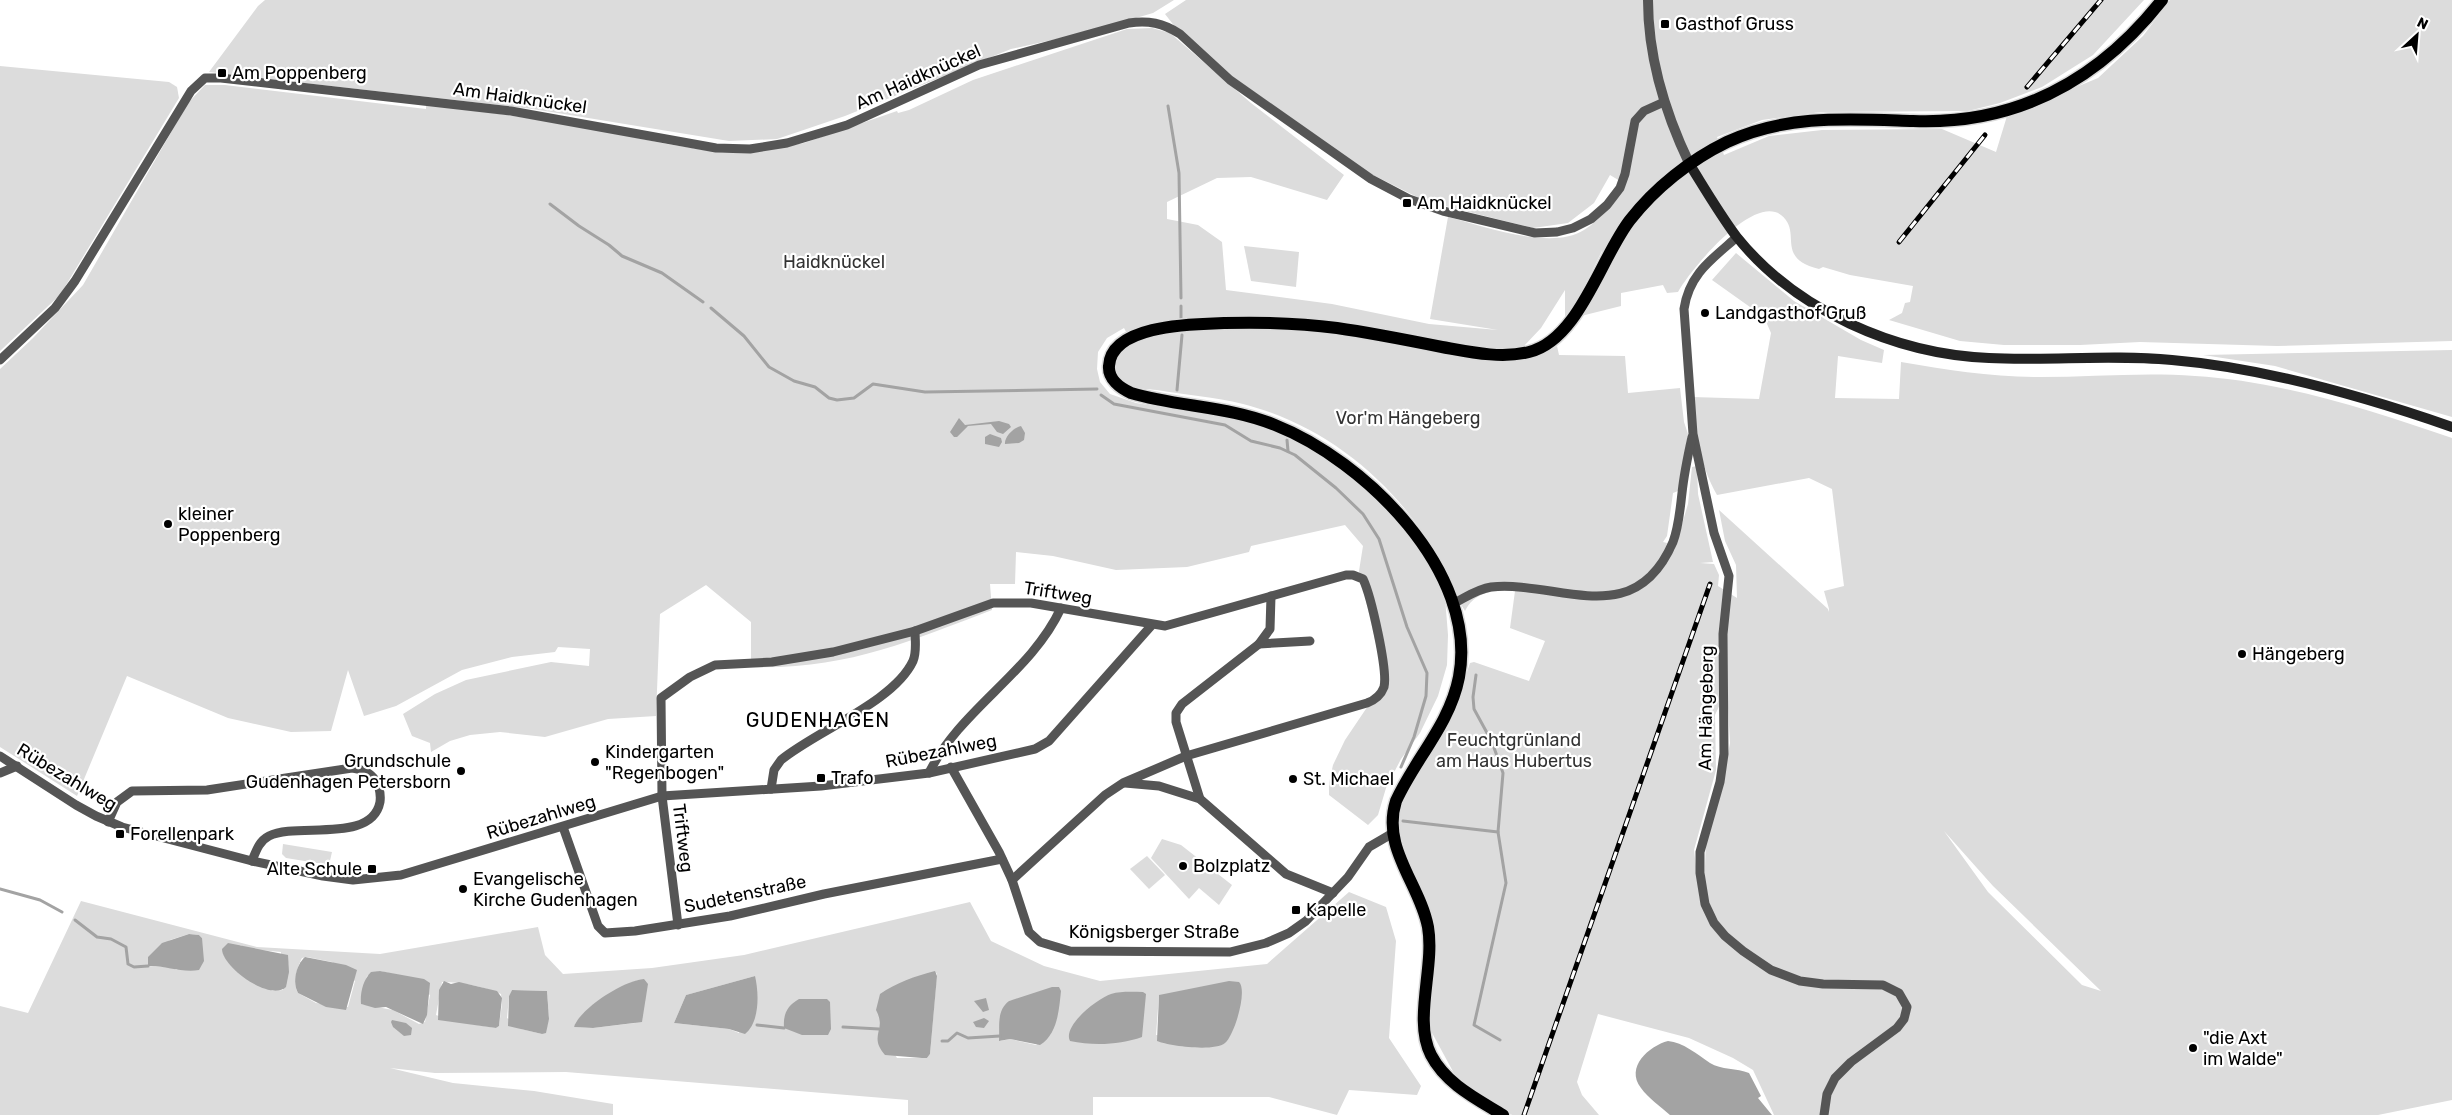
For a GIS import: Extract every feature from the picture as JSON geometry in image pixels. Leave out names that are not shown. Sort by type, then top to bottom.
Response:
[{"type":"main road","points":[[1503,1115],[1451,1080],[1435,1062],[1428,1047],[1425,1018],[1430,962],[1429,934],[1423,909],[1398,853],[1393,833],[1393,816],[1396,802],[1444,720],[1459,677],[1460,633],[1452,604],[1433,561],[1408,524],[1376,488],[1304,438],[1274,424],[1231,412],[1131,393],[1116,384],[1111,377],[1109,369],[1111,356],[1117,347],[1128,338],[1154,330],[1186,324],[1240,323],[1334,328],[1499,355],[1534,351],[1551,340],[1569,322],[1619,235],[1637,212],[1660,188],[1690,165],[1726,143],[1781,125],[1842,119],[1946,121],[1975,118],[2036,101],[2064,87],[2099,65],[2142,26],[2162,0]]},
{"type":"main road","points":[[1690,165],[1714,206],[1737,237],[1783,281],[1824,310],[1866,331],[1911,346],[1953,355],[1990,358],[2141,358],[2191,362],[2333,390],[2452,427]]},
{"type":"street","points":[[1648,0],[1651,41],[1664,102],[1670,122],[1690,165]]},
{"type":"street","name":"Am Haidknückel","points":[[0,360],[55,308],[75,281],[191,91],[201,80],[221,78],[480,107],[545,116],[716,148],[750,149],[787,144],[847,126],[912,98],[980,65],[1129,23],[1151,22],[1170,28],[1180,34],[1230,80],[1371,180],[1409,199],[1443,211],[1523,231],[1541,233],[1557,232],[1572,228],[1591,219],[1607,205],[1620,188],[1626,174],[1636,121],[1644,111],[1664,102]]},
{"type":"street","name":"Am Hängeberg","points":[[1737,237],[1694,278],[1686,297],[1684,315],[1693,434],[1714,533],[1729,576],[1723,634],[1724,754],[1720,782],[1700,852],[1700,873],[1705,904],[1714,923],[1742,951],[1771,970],[1800,981],[1823,984],[1883,985],[1899,993],[1907,1007],[1904,1020],[1897,1028],[1851,1062],[1835,1078],[1827,1094],[1824,1115]]},
{"type":"street","points":[[1452,604],[1488,588],[1511,587],[1602,597],[1624,592],[1643,581],[1664,558],[1675,536],[1693,434]]},
{"type":"street","name":"Triftweg","points":[[678,924],[662,796],[661,698],[690,677],[715,665],[772,662],[814,656],[915,631],[996,602],[1031,603],[1151,626],[1172,625],[1346,576],[1354,575],[1363,579],[1385,669],[1382,691],[1377,698],[1368,703],[1186,756]]},
{"type":"street","points":[[1200,799],[1176,722],[1178,709],[1259,644],[1270,629],[1271,596]]},
{"type":"street","points":[[929,773],[949,741],[1048,634],[1061,608]]},
{"type":"street","name":"Rübezahlweg","points":[[0,756],[76,805],[108,822],[252,861],[344,880],[385,878],[420,870],[563,828],[662,796],[821,786],[929,773],[1042,746],[1151,626]]},
{"type":"street","points":[[771,789],[774,770],[781,760],[883,694],[905,673],[915,656],[915,631]]},
{"type":"street","points":[[1259,644],[1310,641]]},
{"type":"street","points":[[1012,880],[1105,795],[1123,783],[1186,756]]},
{"type":"street","points":[[0,772],[17,766]]},
{"type":"street","name":"Königsberger Straße","points":[[951,767],[1002,859],[1012,880],[1026,924],[1032,936],[1045,944],[1077,952],[1230,952],[1266,943],[1296,928],[1333,894],[1369,847],[1393,833]]},
{"type":"street","points":[[108,822],[120,798],[138,790],[206,790],[352,768],[368,772],[375,779],[380,799],[378,809],[369,821],[354,827],[270,835],[259,846],[252,861]]},
{"type":"street","points":[[1123,783],[1159,786],[1200,799],[1286,874],[1333,894]]},
{"type":"street","name":"Sudetenstraße","points":[[563,828],[600,930],[612,933],[730,916],[842,890],[1002,859]]},
{"type":"green space","points":[[265,0],[1174,0],[1153,13],[1088,32],[1011,49],[845,116],[777,139],[729,141],[533,109],[209,72],[258,6]]},
{"type":"green space","points":[[1186,0],[2144,0],[2093,55],[2042,87],[2000,103],[1968,111],[1821,112],[1762,120],[1717,137],[1724,155],[1769,136],[1822,130],[1942,129],[1996,152],[2007,116],[2098,78],[2143,36],[2170,0],[2452,0],[2452,341],[2277,346],[2140,342],[2080,345],[2004,345],[1960,341],[1889,320],[1902,313],[1905,303],[1910,302],[1913,286],[1850,275],[1823,267],[1819,269],[1805,264],[1793,252],[1790,229],[1787,222],[1781,215],[1769,211],[1755,215],[1739,224],[1724,237],[1708,252],[1678,292],[1667,293],[1663,285],[1621,293],[1621,306],[1581,316],[1611,265],[1602,251],[1581,293],[1565,319],[1565,290],[1541,328],[1523,347],[1507,350],[1507,362],[1533,357],[1557,346],[1559,355],[1625,356],[1628,393],[1680,388],[1684,422],[1688,434],[1678,491],[1673,493],[1667,536],[1663,542],[1667,543],[1665,549],[1674,551],[1688,504],[1692,467],[1697,466],[1698,494],[1713,562],[1700,563],[1714,564],[1719,575],[1718,586],[1737,598],[1736,565],[1725,541],[1719,510],[1828,609],[1828,612],[1829,609],[1824,591],[1844,586],[1832,489],[1809,478],[1717,495],[1702,460],[1692,397],[1759,399],[1771,333],[1764,317],[1712,280],[1736,253],[1794,301],[1861,340],[1884,350],[1882,363],[1838,356],[1835,398],[1899,399],[1901,362],[1936,368],[2022,377],[2156,374],[2195,376],[2227,379],[2293,390],[2358,407],[2452,438],[2452,1100],[2378,1115],[1774,1115],[1753,1070],[1733,1058],[1689,1038],[1598,1014],[1577,1082],[1582,1095],[1599,1115],[1512,1115],[1456,1077],[1431,1031],[1429,953],[1415,883],[1400,834],[1399,817],[1403,800],[1457,702],[1470,663],[1474,662],[1529,681],[1545,641],[1510,628],[1515,591],[1486,593],[1474,599],[1465,611],[1438,557],[1421,530],[1380,482],[1330,442],[1303,426],[1243,404],[1138,388],[1124,382],[1116,371],[1115,359],[1122,350],[1132,343],[1124,328],[1107,338],[1098,352],[1097,369],[1100,382],[1110,394],[1136,403],[1230,418],[1272,429],[1305,444],[1346,470],[1389,512],[1427,559],[1445,597],[1448,635],[1447,665],[1438,696],[1420,733],[1401,759],[1386,788],[1378,815],[1368,825],[1329,795],[1329,783],[1333,765],[1345,740],[1380,688],[1382,670],[1359,571],[1363,546],[1345,525],[1251,546],[1249,552],[1187,567],[1116,570],[1053,556],[1016,552],[1015,584],[990,584],[992,610],[875,652],[816,664],[785,667],[751,667],[751,622],[706,585],[660,614],[656,716],[608,719],[545,737],[500,732],[470,735],[450,741],[431,752],[430,743],[412,736],[403,714],[435,694],[466,680],[551,662],[589,666],[590,649],[558,647],[555,652],[512,657],[462,670],[396,706],[364,716],[348,670],[331,731],[291,732],[228,718],[127,676],[77,796],[0,747],[0,369],[33,338],[83,285],[188,103],[205,85],[225,85],[426,109],[426,103],[568,124],[723,153],[751,153],[804,143],[897,111],[898,113],[909,110],[973,80],[1127,29],[1152,28],[1170,33],[1251,103],[1344,175],[1327,200],[1251,177],[1217,178],[1167,202],[1167,219],[1198,225],[1222,242],[1226,290],[1332,304],[1429,324],[1498,330],[1430,319],[1448,217],[1517,235],[1554,238],[1570,236],[1584,230],[1596,221],[1625,184],[1610,175],[1594,203],[1568,223],[1533,228],[1425,201],[1369,173],[1216,65],[1179,32],[1165,14]],"holes":[[[1727,689],[1730,743],[1723,781],[1706,839],[1704,895],[1722,928],[1747,952],[1795,978],[1760,967],[1716,932],[1700,900],[1694,850],[1716,770],[1715,715]],[[1944,831],[1993,886],[2101,991],[2082,985],[1988,892]]]},
{"type":"green space","points":[[0,66],[169,82],[177,87],[179,98],[60,295],[0,351]]},
{"type":"green space","points":[[1244,246],[1299,252],[1296,287],[1251,281]]},
{"type":"green space","points":[[2452,350],[2452,417],[2275,366],[2203,355]]},
{"type":"green space","name":"Bolzplatz","points":[[1162,839],[1181,845],[1232,885],[1219,905],[1199,888],[1189,899],[1151,858]]},
{"type":"green space","points":[[283,844],[332,852],[329,865],[286,858],[282,854]]},
{"type":"green space","points":[[1147,856],[1165,875],[1149,889],[1130,869]]},
{"type":"green space","points":[[1349,892],[1386,907],[1396,941],[1389,1038],[1421,1086],[1417,1095],[1349,1090],[1337,1115],[1269,1097],[1093,1097],[1093,1115],[908,1115],[908,1100],[566,1072],[435,1073],[390,1068],[453,1083],[534,1091],[613,1104],[613,1115],[0,1115],[0,1006],[28,1013],[81,901],[257,947],[380,954],[538,927],[545,955],[563,974],[652,968],[744,955],[970,902],[991,941],[1044,966],[1100,981],[1267,964]],"holes":[[[189,934],[199,935],[202,938],[177,970],[170,967],[148,966],[170,940]],[[240,945],[249,949],[281,952],[283,990],[272,991]],[[307,957],[332,962],[355,981],[348,1007],[316,1003],[298,993],[295,984],[302,958]],[[380,971],[393,974],[430,995],[425,1022],[419,1024],[393,1010],[361,1004],[367,976]],[[937,973],[930,1054],[927,1058],[897,1058],[879,1029],[880,1018]],[[755,976],[739,1033],[729,1029],[674,1023],[686,995]],[[638,980],[635,1023],[593,1028],[574,1027],[588,1011],[611,993]],[[442,982],[472,985],[501,994],[502,1004],[499,1026],[496,1028],[453,1021],[436,1015]],[[512,990],[547,991],[549,1019],[542,1034],[521,1029],[507,1018],[509,996]],[[1159,995],[1230,1037],[1156,1035]],[[1027,997],[1057,1018],[1050,1035],[1036,1045],[1010,1039],[1000,1041],[1009,1001]]]},
{"type":"shaded area","points":[[959,418],[965,425],[999,421],[1009,424],[1011,427],[1003,434],[997,432],[991,424],[968,426],[957,437],[954,437],[950,432]]},
{"type":"shaded area","points":[[1021,426],[1025,433],[1024,440],[1019,443],[1005,444],[1006,438],[1010,433],[1015,428]]},
{"type":"shaded area","points":[[990,434],[1001,438],[1002,442],[999,447],[985,444],[985,437]]},
{"type":"shaded area","points":[[189,934],[199,935],[202,938],[204,961],[199,970],[186,971],[148,966],[148,957],[162,943]]},
{"type":"shaded area","points":[[228,943],[288,955],[289,972],[286,987],[279,990],[269,990],[238,973],[224,956],[222,949]]},
{"type":"shaded area","points":[[305,957],[346,965],[357,970],[346,1010],[326,1007],[298,993],[295,979],[299,964]]},
{"type":"shaded area","points":[[380,971],[424,979],[430,983],[427,1015],[423,1024],[386,1007],[375,1008],[361,1004],[361,995],[366,979],[371,972]]},
{"type":"shaded area","points":[[935,971],[937,976],[930,1054],[927,1058],[885,1055],[878,1043],[880,1023],[876,1010],[880,994],[906,980]]},
{"type":"shaded area","points":[[755,976],[758,999],[756,1015],[750,1029],[745,1034],[729,1029],[674,1023],[686,995]]},
{"type":"shaded area","points":[[644,979],[648,984],[642,1022],[593,1028],[574,1027],[585,1012],[604,996],[626,984]]},
{"type":"shaded area","points":[[444,981],[451,984],[459,982],[497,991],[502,998],[499,1026],[496,1028],[438,1020],[439,990]]},
{"type":"shaded area","points":[[1229,981],[1239,982],[1242,994],[1236,1023],[1229,1039],[1225,1043],[1219,1046],[1202,1048],[1171,1045],[1157,1041],[1159,995]]},
{"type":"shaded area","points":[[1052,987],[1059,987],[1061,991],[1054,1028],[1046,1040],[1040,1045],[1010,1039],[999,1041],[1000,1014],[1005,1005],[1009,1001]]},
{"type":"shaded area","points":[[512,990],[547,991],[549,1019],[546,1033],[542,1034],[508,1026],[509,996]]},
{"type":"shaded area","points":[[1143,992],[1146,994],[1142,1037],[1125,1042],[1106,1044],[1070,1041],[1071,1028],[1083,1013],[1098,1001],[1115,993]]},
{"type":"shaded area","points":[[986,998],[989,1010],[983,1012],[974,1001]]},
{"type":"shaded area","points":[[799,999],[827,999],[830,1002],[831,1029],[828,1035],[802,1035],[784,1028],[784,1019],[787,1011]]},
{"type":"shaded area","points":[[984,1018],[989,1021],[984,1028],[976,1027],[973,1022]]},
{"type":"shaded area","points":[[392,1020],[406,1023],[412,1028],[411,1035],[404,1036],[393,1027]]},
{"type":"shaded area","points":[[1668,1041],[1685,1046],[1714,1065],[1749,1073],[1761,1096],[1758,1098],[1772,1115],[1670,1115],[1644,1092],[1637,1080],[1636,1072],[1641,1058],[1654,1048]]},
{"type":"waterway","points":[[1168,106],[1179,173],[1181,298]]},
{"type":"waterway","points":[[550,204],[622,256],[662,273],[703,302]]},
{"type":"waterway","points":[[1181,306],[1181,318]]},
{"type":"waterway","points":[[711,308],[744,336],[769,367],[794,381],[815,387],[829,398],[837,400],[854,398],[873,384],[925,392],[1097,389]]},
{"type":"waterway","points":[[1177,390],[1182,335]]},
{"type":"waterway","points":[[1101,395],[1114,404],[1225,425],[1251,441],[1280,448],[1295,455],[1336,488],[1363,514],[1379,539],[1407,627],[1427,673],[1426,696],[1414,737],[1401,767]]},
{"type":"waterway","points":[[1287,440],[1288,451]]},
{"type":"waterway","points":[[1476,675],[1473,697],[1474,709],[1492,742],[1503,773],[1498,832],[1506,883],[1474,1025],[1500,1040]]},
{"type":"waterway","points":[[1403,821],[1498,832]]},
{"type":"waterway","points":[[0,889],[40,900],[62,912]]},
{"type":"waterway","points":[[75,920],[97,937],[111,939],[126,947],[128,964],[134,967],[148,966]]},
{"type":"waterway","points":[[757,1025],[784,1028]]},
{"type":"waterway","points":[[843,1027],[879,1029]]},
{"type":"waterway","points":[[942,1041],[948,1041],[957,1033],[968,1038],[1000,1036]]},
{"type":"railway","points":[[2027,87],[2101,0]]},
{"type":"railway","points":[[1899,242],[1985,135]]},
{"type":"railway","points":[[1524,1115],[1710,584]]},
{"type":"place","name":"Gasthof Gruss","points":[[1665,24]]},
{"type":"place","name":"Am Poppenberg","points":[[222,73]]},
{"type":"place","name":"Am Haidknückel","points":[[1407,203]]},
{"type":"place","name":"Landgasthof Gruß","points":[[1705,313]]},
{"type":"place","name":"kleiner Poppenberg","points":[[168,524]]},
{"type":"place","name":"Hängeberg","points":[[2242,654]]},
{"type":"place","name":"Kindergarten \"Regenbogen\"","points":[[595,762]]},
{"type":"place","name":"Grundschule Gudenhagen Petersborn","points":[[461,771]]},
{"type":"place","name":"Trafo","points":[[821,778]]},
{"type":"place","name":"St. Michael","points":[[1293,779]]},
{"type":"place","name":"Forellenpark","points":[[120,834]]},
{"type":"place","name":"Bolzplatz","points":[[1183,866]]},
{"type":"place","name":"Alte Schule","points":[[372,869]]},
{"type":"place","name":"Evangelische Kirche Gudenhagen","points":[[463,889]]},
{"type":"place","name":"Kapelle","points":[[1296,910]]},
{"type":"place","name":"\"die Axt im Walde\"","points":[[2193,1048]]},
{"type":"district","name":"GUDENHAGEN","points":[[818,720]]},
{"type":"park label","name":"Haidknückel","points":[[834,262]]},
{"type":"park label","name":"Vor'm Hängeberg","points":[[1408,418]]},
{"type":"park label","name":"Feuchtgrünland am Haus Hubertus","points":[[1514,750]]}]
